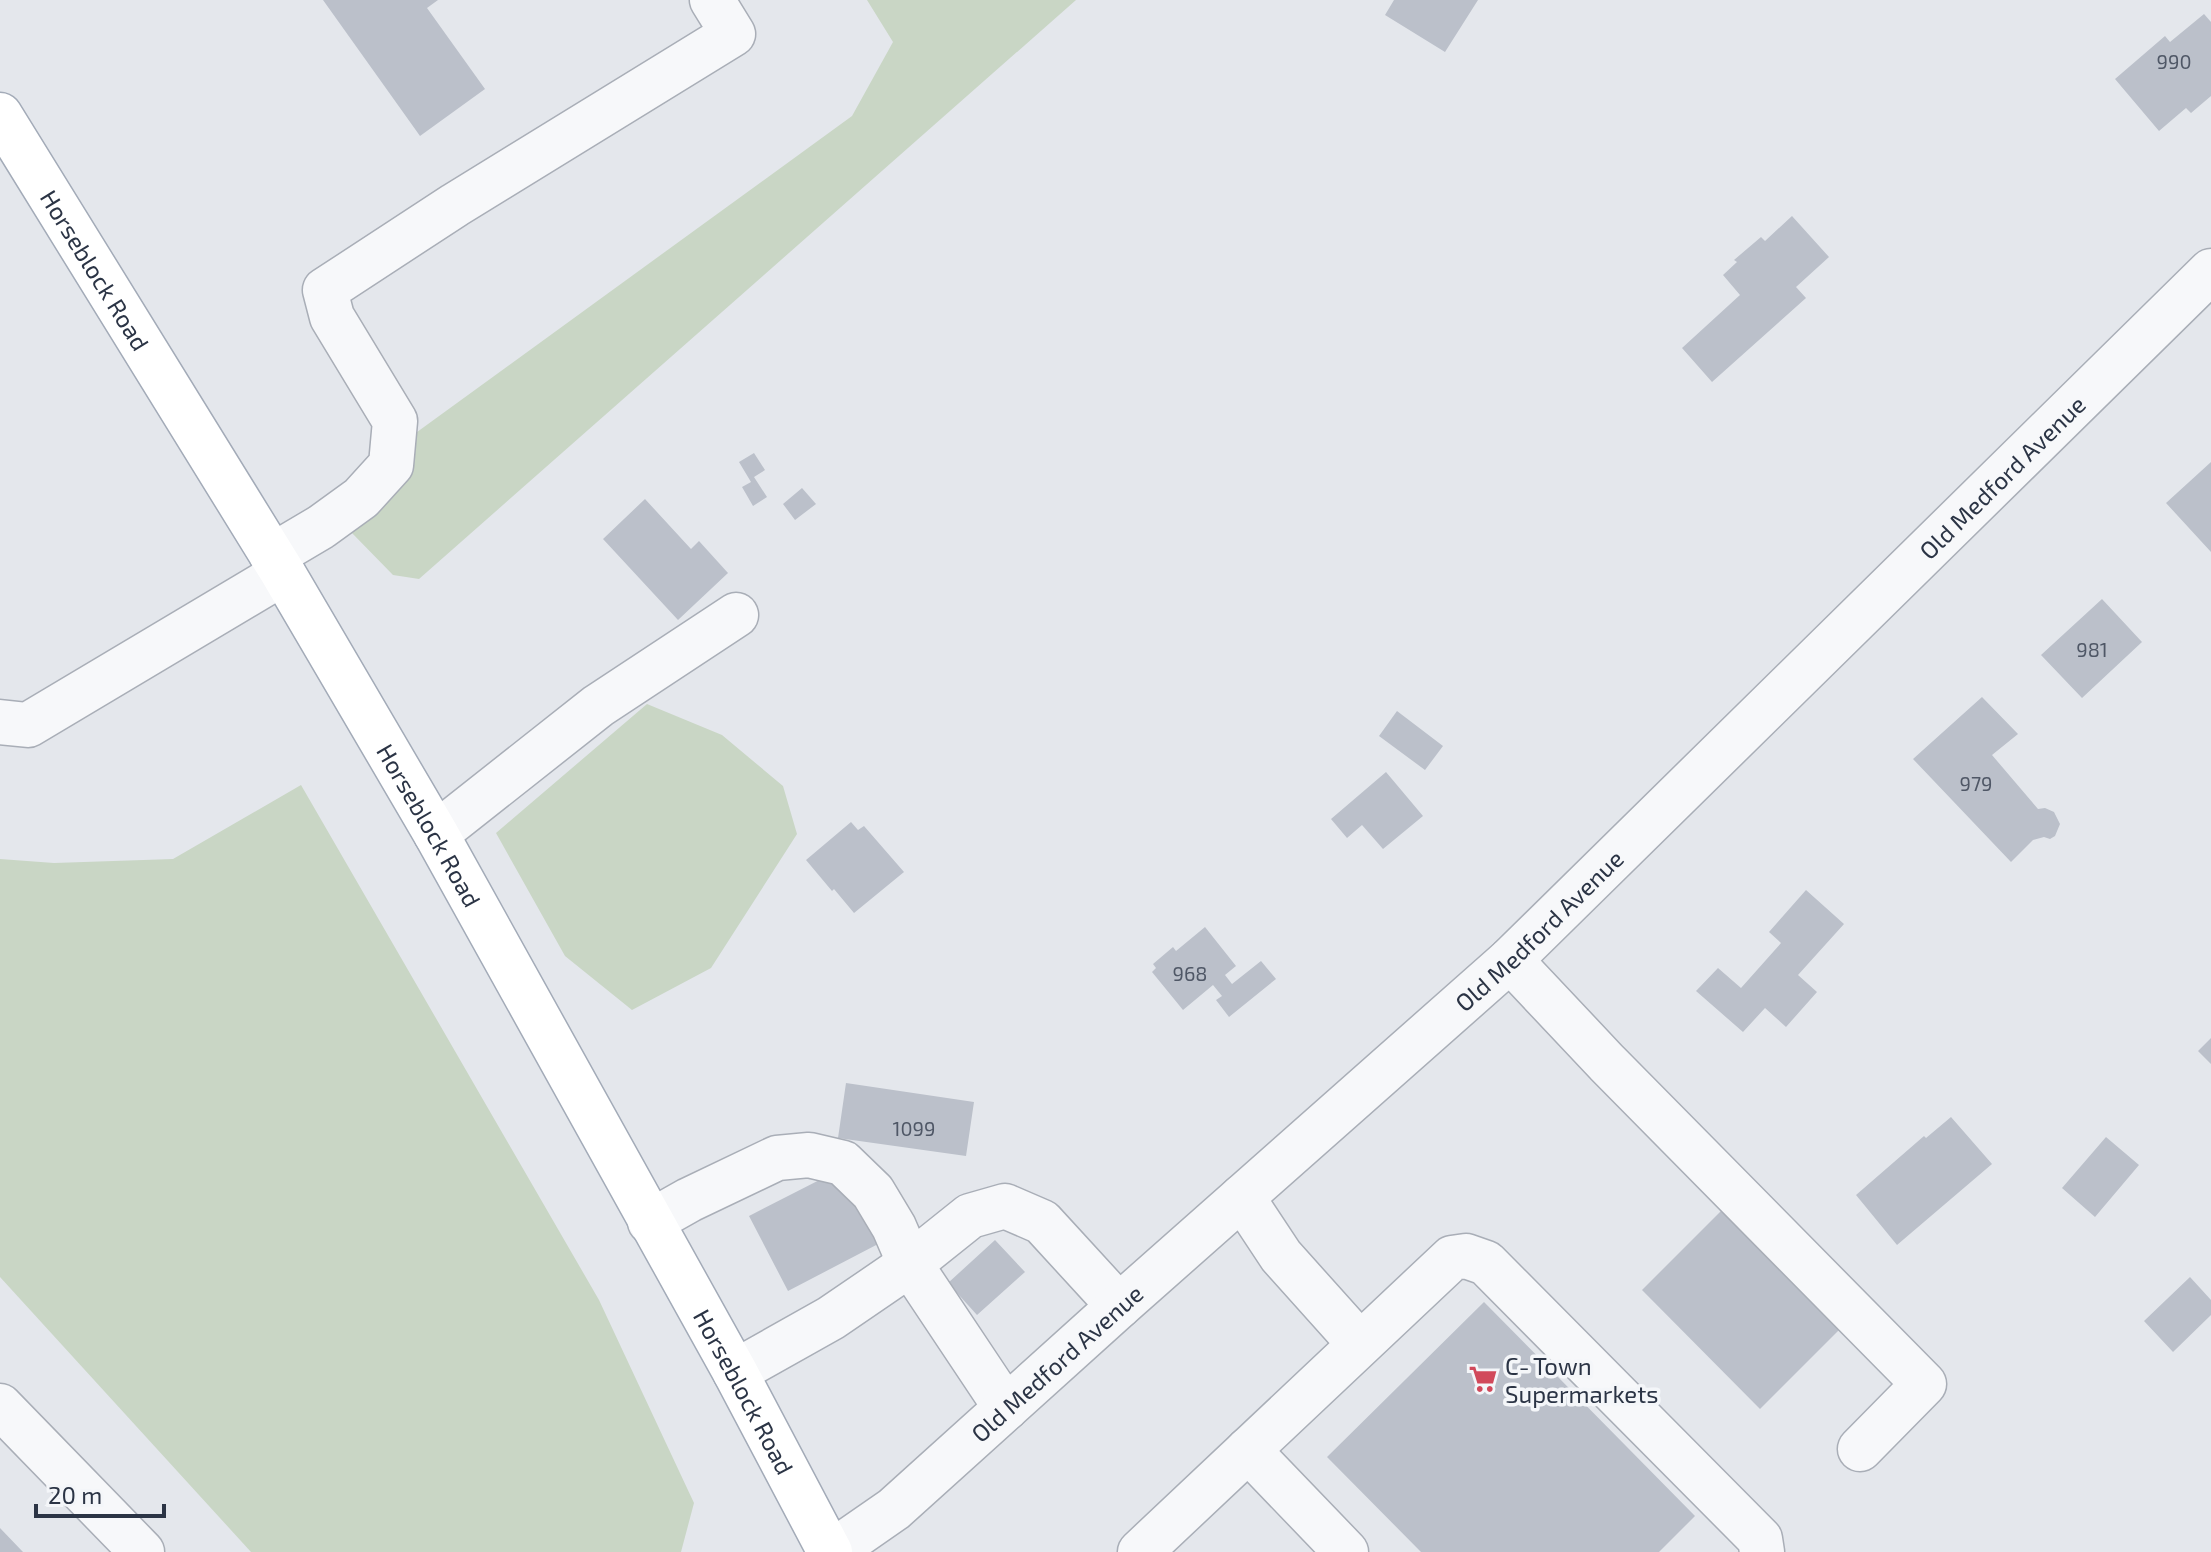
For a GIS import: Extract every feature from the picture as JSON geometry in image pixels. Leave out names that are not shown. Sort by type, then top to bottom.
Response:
[{"type":"main road","name":"Horseblock Road","points":[[0,115],[278,564],[436,834],[735,1372],[831,1552]]},
{"type":"street","points":[[0,722],[28,725],[278,564],[361,498],[391,465],[395,421],[332,317],[325,290],[455,205],[733,34],[712,0]]},
{"type":"street","name":"Old Medford Avenue","points":[[831,1552],[894,1509],[1510,960],[2211,271]]},
{"type":"street","points":[[436,834],[598,706],[736,615]]},
{"type":"street","points":[[1510,960],[1607,1063],[1924,1384],[1860,1449]]},
{"type":"street","points":[[650,1222],[777,1158],[809,1155],[843,1163],[873,1192],[894,1227],[910,1264],[1006,1408]]},
{"type":"street","points":[[1242,1197],[1281,1256],[1359,1343]]},
{"type":"street","points":[[735,1372],[831,1318],[910,1264],[970,1216],[1005,1206],[1042,1222],[1119,1306]]},
{"type":"street","points":[[1140,1552],[1452,1258],[1466,1256],[1486,1263],[1760,1539],[1762,1552]]},
{"type":"street","points":[[0,1406],[142,1552]]},
{"type":"street","points":[[1248,1450],[1346,1552]]},
{"type":"green space","points":[[867,0],[1076,0],[419,579],[393,575],[351,532],[373,464],[852,116],[893,42]]},
{"type":"green space","points":[[647,704],[722,735],[783,786],[797,834],[711,968],[632,1010],[565,956],[496,833]]},
{"type":"green space","points":[[301,785],[599,1300],[694,1503],[681,1552],[251,1552],[0,1277],[0,859],[54,863],[173,859]]},
{"type":"building","points":[[323,0],[438,0],[427,8],[485,89],[420,136]]},
{"type":"building","points":[[1394,0],[1478,0],[1445,52],[1385,15]]},
{"type":"building","points":[[2204,14],[2211,22],[2211,96],[2191,113],[2186,108],[2159,131],[2115,79],[2165,36],[2170,42]]},
{"type":"building","points":[[1792,216],[1829,257],[1796,287],[1806,298],[1712,382],[1682,348],[1740,295],[1723,275],[1737,262],[1734,260],[1761,237],[1765,241]]},
{"type":"building","points":[[754,453],[765,470],[754,477],[767,497],[753,506],[742,487],[751,482],[739,462]]},
{"type":"building","points":[[2211,462],[2211,552],[2166,503]]},
{"type":"building","points":[[802,488],[816,504],[795,520],[783,504]]},
{"type":"building","points":[[645,499],[691,549],[699,541],[728,573],[678,620],[603,539]]},
{"type":"building","points":[[2102,599],[2142,642],[2082,698],[2041,655]]},
{"type":"building","points":[[1982,697],[2018,734],[1992,755],[2038,809],[2054,812],[2060,824],[2055,836],[2033,840],[2011,862],[1913,759]]},
{"type":"building","points":[[1397,711],[1443,746],[1425,770],[1379,736]]},
{"type":"building","points":[[1386,772],[1423,816],[1383,849],[1362,825],[1347,838],[1331,819]]},
{"type":"building","points":[[851,822],[858,830],[864,826],[904,872],[854,913],[806,860]]},
{"type":"building","points":[[1806,890],[1844,924],[1798,975],[1817,992],[1786,1027],[1765,1008],[1743,1032],[1696,991],[1718,968],[1741,988],[1781,943],[1769,932]]},
{"type":"building","points":[[1205,927],[1236,966],[1225,975],[1232,984],[1261,961],[1276,979],[1229,1017],[1216,1000],[1222,996],[1213,985],[1183,1010],[1152,972],[1156,968],[1153,964],[1173,947],[1176,951]]},
{"type":"building","points":[[2211,1038],[2211,1064],[2198,1051]]},
{"type":"building","points":[[846,1083],[974,1102],[966,1156],[838,1138]]},
{"type":"building","points":[[1951,1117],[1992,1164],[1897,1245],[1856,1195],[1924,1136],[1926,1138]]},
{"type":"building","points":[[2106,1137],[2139,1165],[2095,1217],[2062,1188]]},
{"type":"building","points":[[841,1169],[880,1243],[788,1291],[749,1216]]},
{"type":"building","points":[[1724,1208],[1843,1326],[1760,1409],[1642,1290]]},
{"type":"building","points":[[995,1240],[1025,1272],[977,1315],[948,1283]]},
{"type":"building","points":[[2190,1277],[2211,1300],[2211,1315],[2173,1352],[2144,1321]]},
{"type":"building","name":"C‑Town Supermarkets","points":[[1484,1302],[1695,1516],[1659,1552],[1421,1552],[1327,1457]]},
{"type":"building","points":[[0,1528],[23,1552],[0,1552]]},
{"type":"place","name":"C‑Town Supermarkets","points":[[1483,1379]]}]
